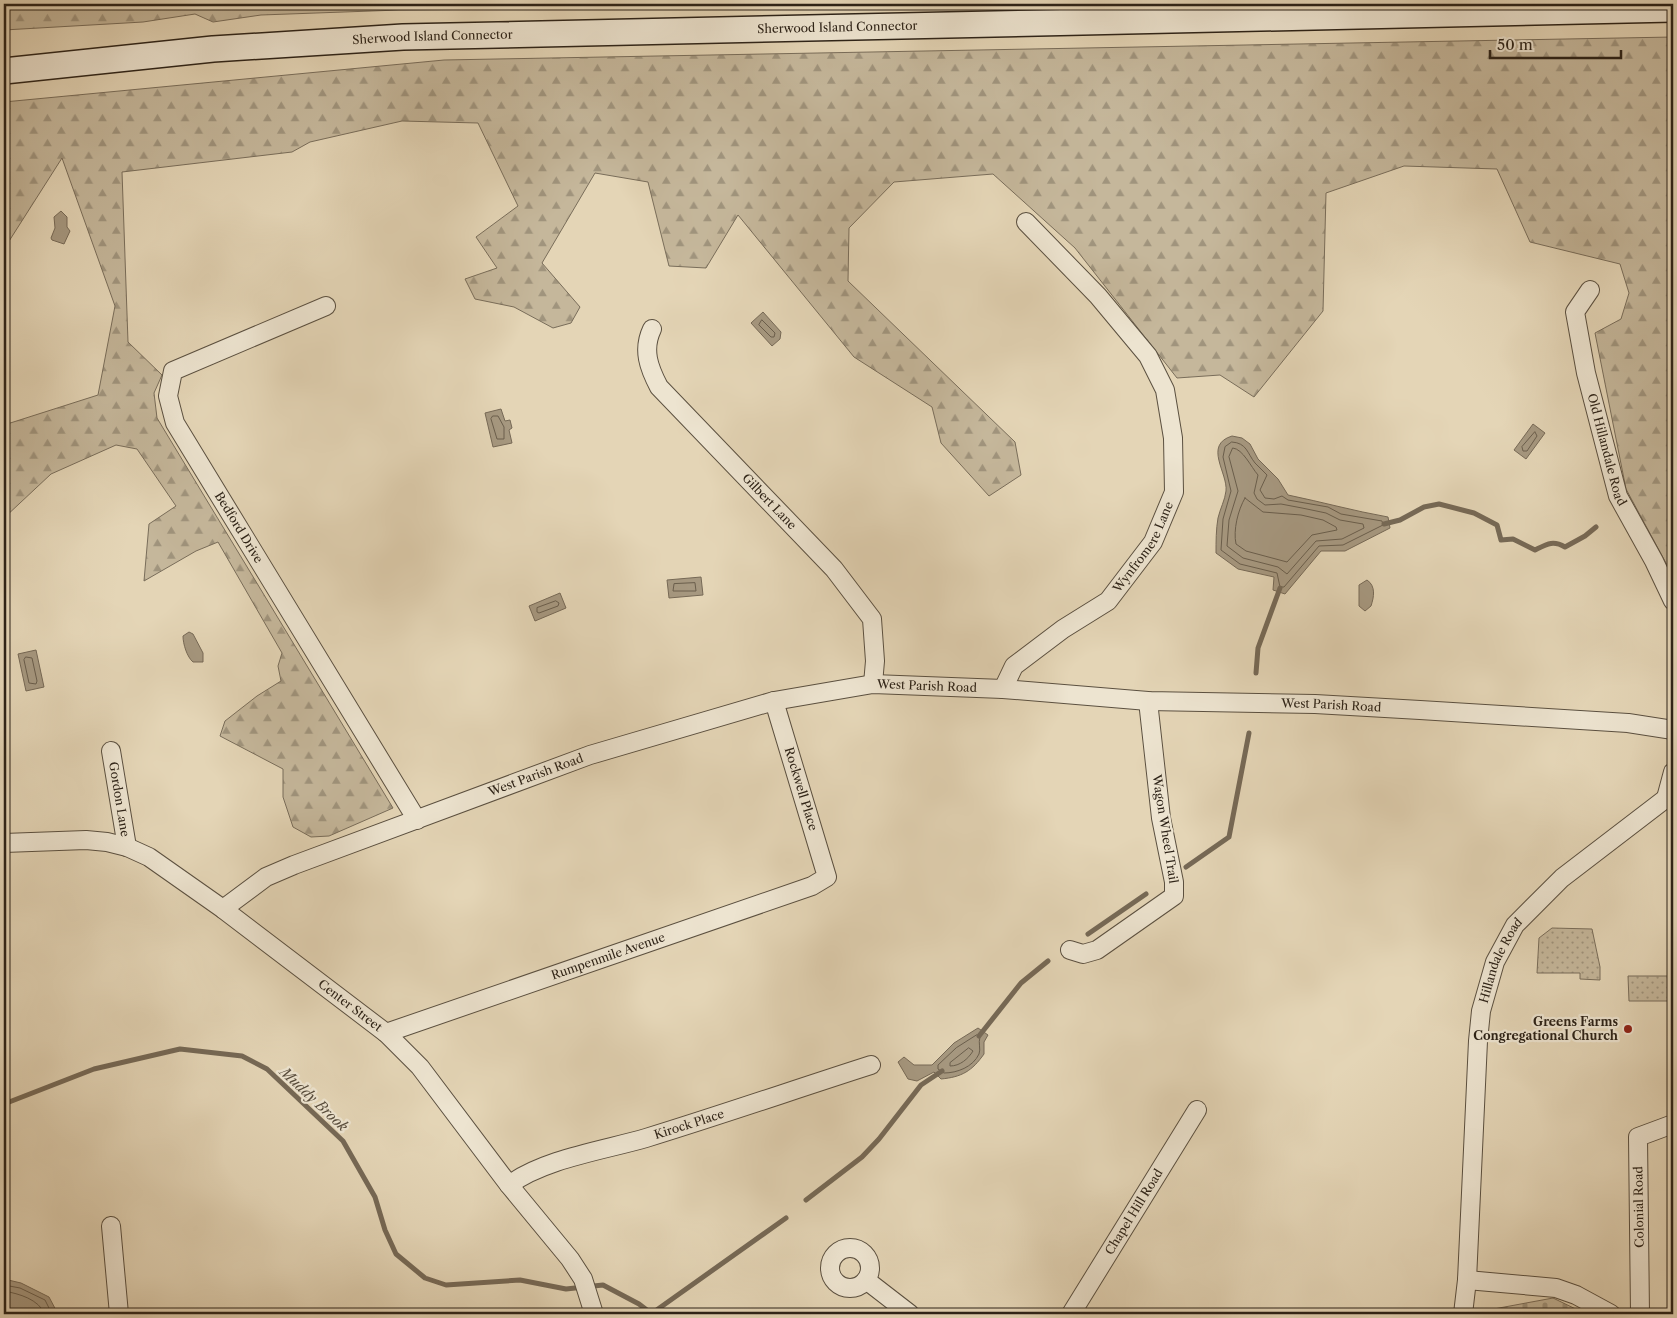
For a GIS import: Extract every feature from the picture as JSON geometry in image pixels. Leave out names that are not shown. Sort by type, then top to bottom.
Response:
[{"type":"main road","name":"Sherwood Island Connector","points":[[4,71],[213,49],[404,37],[1673,8]]},
{"type":"street","name":"Wynfromere Lane","points":[[1003,689],[1014,666],[1063,629],[1108,601],[1153,542],[1174,492],[1173,438],[1165,390],[1148,356],[1098,296],[1026,222]]},
{"type":"street","name":"Old Hillandale Road","points":[[1590,290],[1575,312],[1586,373],[1618,496],[1654,561],[1673,601]]},
{"type":"street","name":"Bedford Drive","points":[[326,306],[173,371],[168,396],[175,423],[417,820]]},
{"type":"street","name":"Gilbert Lane","points":[[652,329],[646,345],[647,359],[659,387],[834,569],[872,619],[875,662],[873,684]]},
{"type":"street","name":"West Parish Road","points":[[223,909],[273,874],[590,755],[774,701],[873,684],[1003,689],[1148,701],[1321,704],[1628,723],[1673,730]]},
{"type":"street","name":"Rockwell Place","points":[[774,701],[827,877]]},
{"type":"street","name":"Wagon Wheel Trail","points":[[1070,950],[1083,954],[1097,950],[1174,896],[1174,882],[1161,818],[1148,701]]},
{"type":"street","name":"Gordon Lane","points":[[111,752],[128,847]]},
{"type":"street","name":"Hillandale Road","points":[[1463,1314],[1467,1280],[1478,1041],[1481,1011],[1495,962],[1515,924],[1562,878],[1669,795],[1673,772]]},
{"type":"street","name":"Center Street","points":[[4,843],[86,840],[107,842],[128,847],[149,857],[223,909],[386,1033],[420,1067],[509,1185],[570,1259],[583,1279],[594,1314]]},
{"type":"street","name":"Rumpenmile Avenue","points":[[386,1033],[812,886],[827,877]]},
{"type":"street","name":"Kirock Place","points":[[509,1185],[520,1176],[546,1166],[647,1137],[871,1065]]},
{"type":"street","name":"Chapel Hill Road","points":[[1071,1314],[1197,1110]]},
{"type":"street","name":"Colonial Road","points":[[1640,1314],[1638,1137],[1673,1124]]},
{"type":"street","points":[[111,1226],[119,1314]]},
{"type":"street","points":[[866,1280],[910,1314]]},
{"type":"street","points":[[1467,1280],[1556,1288],[1576,1295],[1611,1314]]},
{"type":"green space","points":[[4,4],[622,4],[261,15],[213,22],[195,14],[143,22],[4,30]]},
{"type":"green space","points":[[1673,37],[1673,576],[1626,489],[1595,333],[1621,319],[1629,293],[1620,264],[1530,242],[1497,169],[1404,166],[1326,193],[1323,311],[1254,397],[1220,375],[1177,378],[1075,248],[993,174],[894,182],[849,228],[848,281],[1015,442],[1021,475],[989,496],[941,443],[932,407],[854,357],[738,215],[706,268],[669,266],[648,182],[595,173],[542,263],[580,307],[571,323],[553,328],[514,307],[475,299],[465,279],[497,268],[476,237],[518,206],[478,123],[402,121],[310,142],[292,152],[122,172],[128,342],[162,375],[154,393],[157,418],[393,808],[329,836],[311,837],[293,827],[283,797],[283,769],[220,736],[225,721],[257,696],[281,681],[278,666],[282,653],[218,542],[196,551],[144,581],[149,524],[176,506],[137,449],[116,445],[51,474],[4,518],[4,425],[98,395],[115,306],[62,158],[4,249],[4,102],[444,60]]},
{"type":"green space","points":[[1552,928],[1592,929],[1600,967],[1600,980],[1580,979],[1580,973],[1537,973],[1539,938]]},
{"type":"green space","points":[[1628,976],[1673,976],[1673,1022],[1669,1022],[1669,1001],[1629,1001]]},
{"type":"green space","points":[[1553,1298],[1586,1314],[1483,1314],[1483,1311]]},
{"type":"water","points":[[61,211],[67,217],[67,227],[70,231],[64,244],[51,238],[55,228],[54,217]]},
{"type":"water","points":[[763,312],[781,332],[780,339],[772,346],[751,323]]},
{"type":"water","points":[[501,409],[505,421],[510,420],[512,428],[509,430],[512,443],[493,447],[485,413]]},
{"type":"water","points":[[1533,424],[1545,433],[1526,459],[1514,450]]},
{"type":"water","points":[[1232,436],[1242,438],[1250,444],[1258,459],[1278,479],[1288,495],[1388,517],[1390,528],[1345,551],[1321,551],[1285,594],[1273,590],[1274,577],[1238,569],[1216,553],[1218,518],[1226,491],[1218,453],[1219,446],[1223,440]]},
{"type":"water","points":[[701,577],[703,595],[669,598],[667,580]]},
{"type":"water","points":[[1367,580],[1372,585],[1373,595],[1371,606],[1365,611],[1359,606],[1359,585]]},
{"type":"water","points":[[560,593],[566,608],[535,621],[529,606]]},
{"type":"water","points":[[189,632],[193,634],[203,653],[203,662],[193,662],[187,654],[183,636]]},
{"type":"water","points":[[36,650],[44,687],[26,691],[18,654]]},
{"type":"water","points":[[978,1028],[988,1035],[984,1042],[984,1054],[971,1069],[961,1075],[941,1079],[934,1072],[917,1081],[908,1079],[898,1062],[904,1057],[914,1065],[932,1065],[954,1043]]},
{"type":"water","points":[[4,1279],[21,1283],[49,1297],[58,1314],[4,1314]]},
{"type":"waterway","points":[[1384,524],[1400,520],[1424,507],[1439,504],[1474,513],[1497,525],[1501,540],[1513,539],[1535,550],[1550,544],[1565,547],[1585,536],[1596,527]]},
{"type":"waterway","points":[[1256,673],[1258,648],[1280,588]]},
{"type":"waterway","points":[[1186,867],[1229,837],[1249,733]]},
{"type":"waterway","points":[[1088,934],[1146,894]]},
{"type":"waterway","points":[[979,1036],[1021,983],[1048,961]]},
{"type":"waterway","name":"Muddy Brook","points":[[4,1104],[94,1069],[180,1049],[242,1056],[267,1069],[343,1141],[375,1197],[385,1230],[396,1254],[425,1278],[446,1285],[520,1280],[566,1289],[603,1285],[639,1304],[652,1314]]},
{"type":"waterway","points":[[806,1200],[862,1157],[879,1139],[921,1085],[942,1071]]},
{"type":"waterway","points":[[651,1314],[786,1218]]},
{"type":"place","name":"Greens Farms Congregational Church","points":[[1628,1029]]}]
